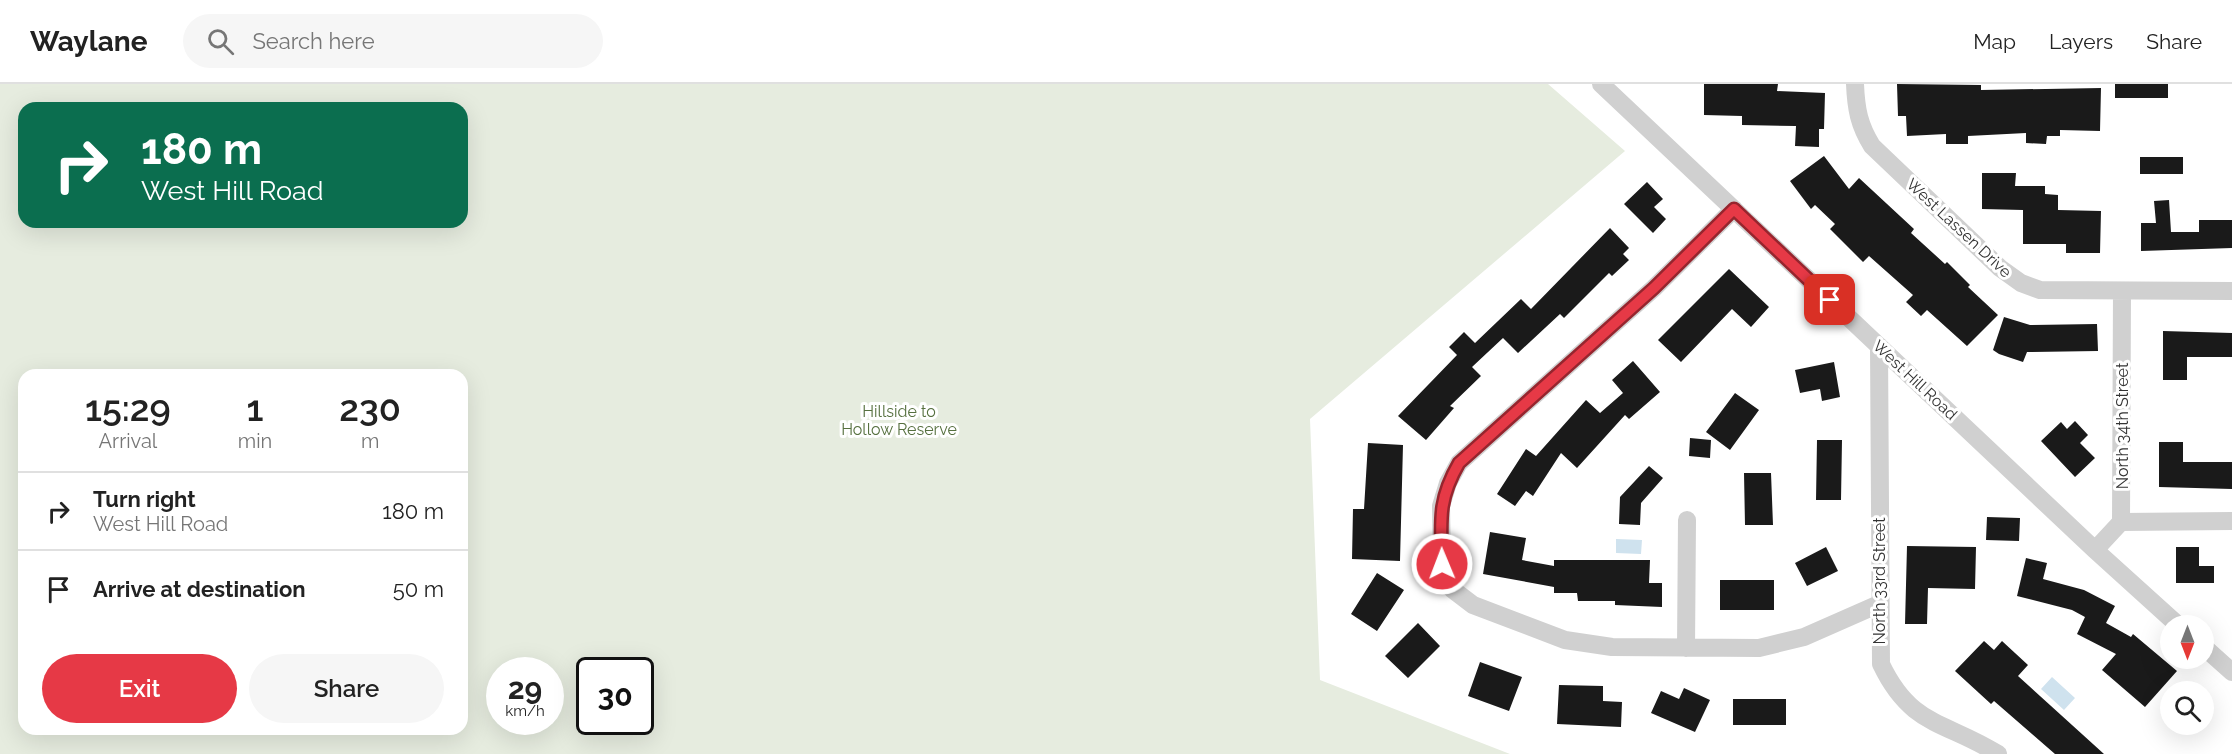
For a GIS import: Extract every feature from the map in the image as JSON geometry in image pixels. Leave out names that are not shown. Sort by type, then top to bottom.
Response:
[{"type":"street","name":"West Hill Road","points":[[1601,84],[2167,615]]},
{"type":"street","name":"West Lassen Drive","points":[[1855,84],[1856,109],[1860,127],[1872,146],[2000,268],[2021,283],[2040,290],[2232,291]]},
{"type":"street","points":[[1734,209],[1654,288],[1459,463],[1448,483],[1441,506],[1442,564],[1452,589],[1473,605],[1565,640],[1612,647],[1759,648],[1803,637],[1879,604]]},
{"type":"street","name":"North 34th Street","points":[[2121,522],[2122,291]]},
{"type":"street","name":"North 33rd Street","points":[[1878,346],[1881,664],[1893,688],[1908,706],[1931,722],[1976,740],[1998,754]]},
{"type":"street","points":[[1686,648],[1687,520]]},
{"type":"street","points":[[2095,550],[2121,522],[2232,521]]},
{"type":"street","points":[[2214,656],[2232,672]]},
{"type":"green space","name":"Hillside to Hollow Reserve","points":[[0,84],[1548,84],[1625,151],[1310,419],[1320,680],[1510,754],[0,754]]},
{"type":"water","points":[[1616,539],[1642,540],[1641,554],[1616,553]]},
{"type":"water","points":[[2052,677],[2075,698],[2064,710],[2041,689]]},
{"type":"building","points":[[1704,84],[1778,84],[1777,91],[1825,93],[1824,129],[1819,129],[1819,147],[1795,146],[1796,126],[1742,125],[1742,116],[1704,115]]},
{"type":"building","points":[[1897,84],[1981,85],[1981,90],[2101,88],[2100,131],[2060,130],[2060,136],[2047,136],[2046,144],[2026,143],[2026,133],[1968,136],[1968,144],[1946,144],[1946,134],[1907,136],[1906,116],[1898,116]]},
{"type":"building","points":[[2115,84],[2168,84],[2168,98],[2115,98]]},
{"type":"building","points":[[1824,156],[1849,189],[1859,178],[1914,229],[1911,233],[1945,264],[1947,262],[1970,285],[1968,287],[1998,315],[1967,346],[1927,310],[1921,316],[1906,302],[1913,295],[1869,256],[1863,262],[1830,229],[1835,224],[1815,205],[1811,209],[1790,181]]},
{"type":"building","points":[[2140,157],[2183,157],[2183,174],[2140,174]]},
{"type":"building","points":[[1982,173],[2016,173],[2015,186],[2045,186],[2045,194],[2058,195],[2058,210],[2101,211],[2100,253],[2066,253],[2066,244],[2023,244],[2023,210],[1982,209]]},
{"type":"building","points":[[1647,182],[1663,199],[1654,207],[1666,219],[1653,233],[1624,204]]},
{"type":"building","points":[[2169,200],[2171,232],[2199,232],[2199,220],[2232,220],[2232,248],[2141,251],[2141,223],[2156,223],[2154,201]]},
{"type":"building","points":[[1610,228],[1629,248],[1623,254],[1629,260],[1612,276],[1609,273],[1564,318],[1560,314],[1518,353],[1503,338],[1472,367],[1481,376],[1450,406],[1454,408],[1426,440],[1398,416],[1457,355],[1449,347],[1464,332],[1475,343],[1521,299],[1531,309]]},
{"type":"building","points":[[1729,269],[1769,307],[1751,327],[1732,309],[1681,362],[1658,340]]},
{"type":"building","points":[[2004,317],[2030,325],[2097,324],[2098,351],[2027,352],[2023,362],[1999,354],[1993,350]]},
{"type":"building","points":[[2163,331],[2232,333],[2232,357],[2187,357],[2187,380],[2163,380]]},
{"type":"building","points":[[1633,361],[1660,392],[1629,419],[1625,415],[1577,468],[1561,453],[1533,496],[1526,491],[1515,506],[1497,494],[1526,449],[1536,456],[1586,400],[1600,413],[1623,393],[1612,380]]},
{"type":"building","points":[[1834,362],[1840,397],[1822,401],[1820,389],[1800,393],[1795,370]]},
{"type":"building","points":[[1735,393],[1759,410],[1730,450],[1706,432]]},
{"type":"building","points":[[2075,421],[2088,435],[2080,443],[2095,458],[2075,477],[2041,441],[2061,422],[2067,429]]},
{"type":"building","points":[[1690,438],[1711,440],[1710,458],[1689,456]]},
{"type":"building","points":[[1817,440],[1842,440],[1841,500],[1816,500]]},
{"type":"building","points":[[2159,442],[2183,442],[2183,462],[2232,462],[2232,489],[2159,487]]},
{"type":"building","points":[[1368,443],[1403,445],[1400,561],[1352,559],[1353,509],[1364,509]]},
{"type":"building","points":[[1649,466],[1663,478],[1641,503],[1640,525],[1619,524],[1620,497]]},
{"type":"building","points":[[1744,473],[1771,473],[1773,525],[1745,525]]},
{"type":"building","points":[[1987,517],[2020,518],[2019,541],[1986,540]]},
{"type":"building","points":[[1490,532],[1526,538],[1522,560],[1554,566],[1554,560],[1650,560],[1649,583],[1662,583],[1662,607],[1615,605],[1615,601],[1578,601],[1577,593],[1554,593],[1554,587],[1483,574]]},
{"type":"building","points":[[1907,546],[1976,547],[1975,589],[1928,588],[1927,624],[1905,624]]},
{"type":"building","points":[[1826,547],[1838,571],[1807,586],[1795,563]]},
{"type":"building","points":[[2176,547],[2199,547],[2199,566],[2214,566],[2214,583],[2176,583]]},
{"type":"building","points":[[2026,558],[2047,563],[2043,579],[2084,590],[2115,606],[2106,623],[2131,637],[2133,634],[2160,657],[2160,669],[2177,671],[2168,681],[2160,681],[2160,690],[2145,707],[2102,670],[2116,654],[2077,634],[2085,617],[2072,610],[2017,596]]},
{"type":"building","points":[[1377,573],[1404,590],[1377,631],[1351,614]]},
{"type":"building","points":[[1720,580],[1774,580],[1774,610],[1720,610]]},
{"type":"building","points":[[1418,623],[1440,646],[1408,678],[1385,656]]},
{"type":"building","points":[[1984,641],[1994,650],[2002,641],[2028,665],[2018,676],[2104,754],[2055,754],[1994,701],[1991,704],[1955,671]]},
{"type":"building","points":[[1480,662],[1522,677],[1509,711],[1468,696]]},
{"type":"building","points":[[1559,685],[1603,686],[1603,701],[1622,702],[1621,727],[1557,724]]},
{"type":"building","points":[[1684,688],[1710,700],[1695,732],[1651,713],[1661,691],[1679,699]]},
{"type":"building","points":[[1733,699],[1786,699],[1786,725],[1733,725]]},
{"type":"route","points":[[1442,564],[1441,506],[1448,483],[1459,463],[1654,288],[1734,209],[1830,300]]}]
